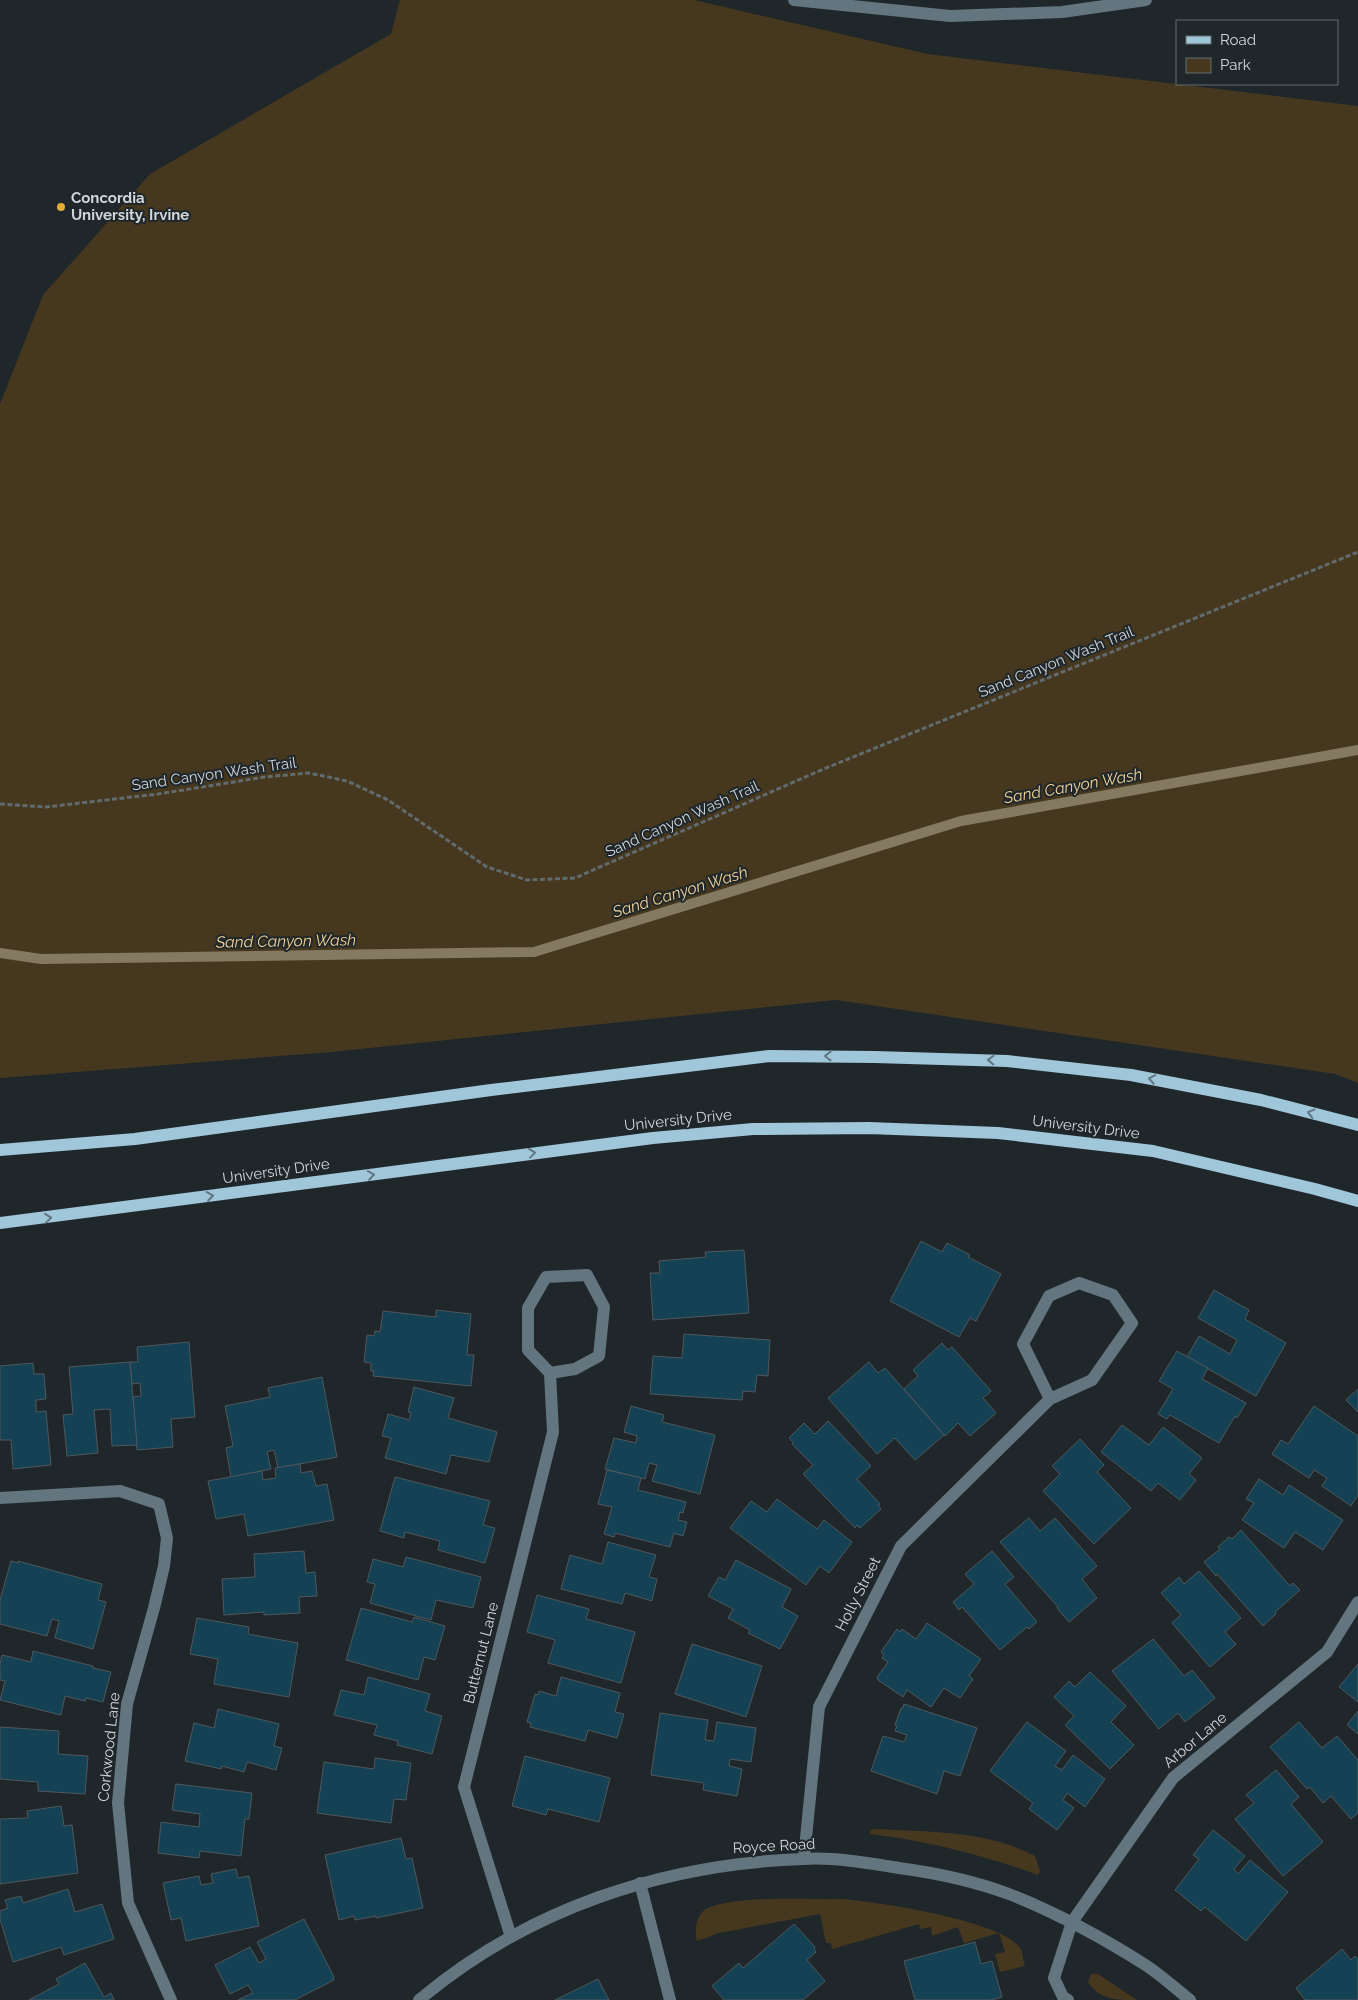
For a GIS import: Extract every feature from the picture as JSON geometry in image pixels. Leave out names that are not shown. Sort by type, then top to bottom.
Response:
[{"type":"main road","points":[[0,1150],[135,1138],[501,1089],[769,1056],[1007,1061],[1131,1075],[1261,1100],[1358,1126]]},
{"type":"main road","name":"University Drive","points":[[0,1223],[653,1138],[753,1129],[870,1128],[998,1133],[1153,1151],[1316,1189],[1358,1202]]},
{"type":"street","points":[[794,0],[950,16],[1062,12],[1146,0]]},
{"type":"street","points":[[588,1275],[604,1308],[599,1356],[575,1369],[550,1373],[528,1350],[528,1308],[546,1277],[588,1275]]},
{"type":"street","name":"Holly Street","points":[[804,1858],[819,1707],[901,1546],[1050,1399],[1092,1380],[1132,1323],[1113,1295],[1079,1283],[1049,1296],[1023,1344],[1050,1399]]},
{"type":"street","name":"Butternut Lane","points":[[510,1937],[464,1786],[553,1432],[550,1373]]},
{"type":"street","name":"Corkwood Lane","points":[[0,1498],[120,1491],[159,1504],[167,1538],[164,1566],[127,1704],[118,1803],[128,1903],[171,2000]]},
{"type":"street","name":"Arbor Lane","points":[[1068,2000],[1063,1997],[1054,1978],[1072,1922],[1173,1778],[1327,1652],[1358,1602]]},
{"type":"street","name":"Royce Road","points":[[419,2000],[448,1976],[510,1937],[574,1906],[640,1883],[719,1866],[804,1858],[868,1863],[938,1873],[1008,1894],[1072,1922],[1149,1967],[1190,2000]]},
{"type":"street","points":[[640,1883],[670,2000]]},
{"type":"path","name":"Sand Canyon Wash Trail","points":[[0,804],[46,807],[158,794],[265,777],[309,773],[347,781],[388,800],[487,867],[526,880],[575,878],[826,768],[1358,552]]},
{"type":"green space","points":[[400,0],[694,0],[928,54],[1358,106],[1358,1083],[1335,1074],[836,1000],[331,1052],[0,1078],[0,404],[43,295],[150,174],[391,34]]},
{"type":"green space","points":[[874,1829],[936,1832],[997,1841],[1035,1856],[1040,1871],[1038,1875],[997,1861],[955,1850],[870,1834],[870,1831]]},
{"type":"green space","points":[[774,1899],[843,1899],[909,1908],[937,1914],[965,1921],[998,1933],[964,1943],[958,1927],[932,1936],[931,1927],[920,1929],[919,1924],[832,1949],[831,1943],[826,1943],[820,1914],[719,1933],[697,1941],[696,1927],[698,1918],[704,1910],[721,1904]]},
{"type":"green space","points":[[999,1934],[1008,1938],[1020,1948],[1025,1966],[1000,1972],[995,1954],[1005,1952]]},
{"type":"green space","points":[[1091,1974],[1098,1974],[1137,2000],[1122,2000],[1103,1996],[1088,1982]]},
{"type":"building","points":[[921,1241],[942,1252],[947,1243],[970,1255],[968,1257],[1001,1274],[976,1321],[970,1318],[959,1337],[890,1301]]},
{"type":"building","points":[[744,1250],[749,1313],[653,1320],[650,1273],[660,1273],[659,1261],[706,1257],[705,1252]]},
{"type":"building","points":[[1214,1290],[1249,1310],[1245,1319],[1286,1343],[1256,1396],[1187,1357],[1199,1336],[1230,1354],[1237,1340],[1198,1318]]},
{"type":"building","points":[[436,1310],[471,1314],[467,1355],[474,1355],[471,1386],[373,1376],[374,1371],[371,1371],[371,1363],[364,1362],[367,1335],[374,1336],[375,1331],[380,1332],[383,1311],[436,1317]]},
{"type":"building","points":[[684,1334],[770,1340],[768,1376],[757,1375],[755,1392],[743,1391],[742,1400],[650,1394],[653,1356],[682,1358]]},
{"type":"building","points":[[189,1342],[195,1417],[171,1419],[173,1447],[137,1450],[133,1397],[141,1396],[140,1383],[132,1384],[130,1362],[138,1362],[137,1347]]},
{"type":"building","points":[[942,1343],[948,1350],[952,1347],[991,1391],[983,1398],[996,1413],[970,1436],[958,1423],[945,1436],[904,1389],[918,1376],[913,1370]]},
{"type":"building","points":[[1177,1351],[1208,1368],[1202,1379],[1246,1403],[1237,1418],[1235,1416],[1219,1443],[1170,1415],[1167,1419],[1158,1414],[1173,1389],[1159,1381]]},
{"type":"building","points":[[130,1362],[137,1445],[112,1446],[110,1409],[94,1410],[98,1453],[67,1456],[63,1415],[73,1414],[69,1367]]},
{"type":"building","points":[[869,1362],[878,1373],[885,1368],[944,1435],[915,1460],[895,1438],[877,1454],[828,1398]]},
{"type":"building","points":[[33,1363],[34,1374],[44,1374],[46,1399],[36,1400],[36,1412],[46,1411],[51,1465],[13,1469],[11,1440],[0,1440],[0,1366]]},
{"type":"building","points":[[322,1377],[337,1457],[278,1468],[274,1450],[267,1452],[271,1469],[231,1477],[226,1448],[233,1446],[225,1406],[270,1397],[268,1388]]},
{"type":"building","points":[[414,1387],[454,1398],[448,1418],[497,1432],[489,1462],[451,1455],[446,1474],[385,1458],[391,1438],[382,1436],[388,1414],[409,1420],[411,1413],[408,1412]]},
{"type":"building","points":[[1358,1389],[1358,1412],[1346,1400]]},
{"type":"building","points":[[631,1406],[664,1415],[662,1422],[715,1435],[700,1494],[652,1481],[657,1465],[649,1463],[645,1479],[605,1469],[614,1438],[636,1443],[637,1436],[624,1432]]},
{"type":"building","points":[[1314,1406],[1358,1436],[1358,1495],[1351,1506],[1322,1486],[1327,1478],[1314,1470],[1309,1478],[1272,1454],[1281,1440],[1288,1444]]},
{"type":"building","points":[[828,1421],[871,1466],[857,1479],[880,1504],[878,1505],[881,1509],[860,1528],[857,1525],[855,1528],[803,1474],[813,1465],[792,1444],[793,1442],[789,1438],[804,1423],[815,1434]]},
{"type":"building","points":[[1122,1425],[1149,1445],[1163,1427],[1202,1458],[1189,1474],[1196,1480],[1180,1500],[1158,1483],[1151,1491],[1101,1452]]},
{"type":"building","points":[[1080,1439],[1104,1465],[1097,1472],[1131,1508],[1094,1544],[1043,1491],[1060,1474],[1052,1466]]},
{"type":"building","points":[[300,1464],[301,1473],[312,1471],[316,1486],[327,1484],[334,1520],[248,1536],[244,1514],[216,1519],[208,1481],[262,1471],[263,1480],[276,1478],[275,1468]]},
{"type":"building","points":[[607,1470],[641,1478],[638,1490],[686,1502],[683,1513],[680,1512],[678,1520],[687,1522],[683,1536],[674,1533],[670,1547],[615,1533],[614,1537],[604,1534],[612,1507],[598,1504]]},
{"type":"building","points":[[395,1477],[490,1501],[483,1525],[495,1528],[485,1563],[438,1550],[440,1541],[405,1532],[404,1538],[380,1531]]},
{"type":"building","points":[[1259,1479],[1283,1495],[1289,1485],[1343,1520],[1323,1550],[1295,1532],[1284,1548],[1242,1520],[1254,1503],[1246,1499]]},
{"type":"building","points":[[777,1499],[817,1529],[824,1520],[852,1542],[829,1573],[820,1566],[806,1585],[730,1528],[751,1501],[767,1512]]},
{"type":"building","points":[[1029,1518],[1040,1531],[1055,1518],[1097,1566],[1082,1579],[1097,1598],[1069,1622],[1000,1542]]},
{"type":"building","points":[[1241,1530],[1290,1586],[1293,1583],[1300,1590],[1275,1612],[1276,1614],[1263,1626],[1204,1562],[1220,1549],[1218,1547],[1229,1537],[1232,1539]]},
{"type":"building","points":[[608,1542],[656,1555],[649,1577],[657,1579],[652,1601],[625,1593],[622,1604],[561,1589],[570,1555],[602,1564]]},
{"type":"building","points":[[304,1551],[306,1573],[315,1572],[317,1596],[299,1597],[300,1613],[264,1615],[264,1612],[224,1615],[222,1579],[255,1577],[254,1554]]},
{"type":"building","points":[[992,1551],[1014,1577],[1005,1584],[1037,1622],[1029,1629],[1027,1627],[1000,1650],[962,1607],[959,1610],[953,1602],[974,1584],[965,1574]]},
{"type":"building","points":[[406,1557],[481,1577],[473,1608],[436,1600],[431,1620],[370,1603],[375,1584],[367,1582],[373,1559],[403,1567]]},
{"type":"building","points":[[736,1560],[791,1589],[782,1607],[798,1616],[780,1649],[748,1633],[750,1630],[728,1618],[733,1609],[708,1596],[719,1577],[725,1580]]},
{"type":"building","points":[[11,1561],[18,1563],[18,1561],[102,1584],[98,1600],[106,1602],[93,1649],[55,1638],[59,1621],[52,1619],[47,1636],[0,1624],[0,1600]]},
{"type":"building","points":[[1199,1571],[1241,1618],[1225,1632],[1236,1644],[1210,1667],[1172,1623],[1181,1615],[1161,1593],[1179,1577],[1184,1584]]},
{"type":"building","points":[[537,1595],[589,1609],[586,1619],[635,1632],[621,1683],[548,1663],[555,1640],[527,1632]]},
{"type":"building","points":[[361,1608],[412,1622],[414,1617],[445,1626],[435,1660],[424,1657],[418,1680],[346,1660]]},
{"type":"building","points":[[197,1618],[249,1627],[248,1634],[298,1643],[289,1697],[214,1684],[218,1659],[190,1654]]},
{"type":"building","points":[[927,1623],[981,1659],[969,1676],[973,1679],[960,1698],[944,1688],[931,1707],[907,1690],[903,1697],[878,1680],[877,1677],[888,1662],[882,1658],[884,1654],[881,1652],[897,1629],[900,1632],[902,1629],[916,1639]]},
{"type":"building","points":[[1153,1639],[1184,1676],[1192,1670],[1215,1698],[1185,1722],[1178,1713],[1159,1729],[1112,1671]]},
{"type":"building","points":[[692,1644],[762,1666],[746,1717],[675,1694]]},
{"type":"building","points":[[33,1651],[111,1672],[103,1702],[86,1698],[85,1701],[65,1696],[61,1715],[0,1700],[5,1681],[0,1680],[2,1655],[31,1662]]},
{"type":"building","points":[[1358,1664],[1358,1702],[1339,1687]]},
{"type":"building","points":[[1090,1672],[1126,1706],[1111,1722],[1134,1745],[1110,1769],[1065,1725],[1074,1716],[1054,1697],[1069,1681],[1075,1687]]},
{"type":"building","points":[[368,1677],[430,1694],[425,1711],[442,1716],[432,1754],[397,1745],[398,1741],[374,1735],[377,1725],[334,1715],[341,1690],[364,1695]]},
{"type":"building","points":[[561,1677],[620,1693],[615,1712],[624,1714],[617,1738],[588,1730],[585,1741],[530,1727],[531,1723],[527,1722],[535,1694],[538,1695],[539,1691],[556,1696]]},
{"type":"building","points":[[904,1704],[977,1728],[960,1776],[944,1771],[937,1794],[871,1771],[883,1736],[904,1742],[907,1735],[895,1731],[897,1726],[895,1725]]},
{"type":"building","points":[[218,1709],[279,1724],[274,1746],[282,1748],[276,1770],[247,1762],[244,1772],[222,1766],[221,1769],[185,1761],[194,1723],[214,1728]]},
{"type":"building","points":[[1358,1711],[1358,1734],[1347,1725]]},
{"type":"building","points":[[660,1713],[708,1720],[705,1740],[714,1741],[717,1722],[756,1728],[751,1762],[730,1759],[729,1766],[742,1769],[737,1796],[703,1790],[704,1783],[651,1775]]},
{"type":"building","points":[[1027,1722],[1066,1751],[1055,1766],[1062,1770],[1073,1755],[1105,1779],[1085,1807],[1067,1793],[1063,1800],[1074,1808],[1057,1830],[1029,1809],[1033,1803],[990,1771]]},
{"type":"building","points":[[1299,1722],[1322,1748],[1337,1736],[1358,1760],[1358,1813],[1351,1819],[1331,1796],[1323,1803],[1310,1787],[1307,1789],[1270,1747]]},
{"type":"building","points":[[0,1727],[59,1731],[58,1754],[88,1756],[85,1794],[38,1791],[38,1782],[0,1779]]},
{"type":"building","points":[[525,1756],[610,1778],[599,1822],[548,1809],[546,1815],[512,1806]]},
{"type":"building","points":[[375,1758],[411,1763],[406,1800],[394,1799],[391,1823],[317,1813],[324,1762],[374,1769]]},
{"type":"building","points":[[1276,1770],[1299,1797],[1291,1804],[1323,1842],[1283,1876],[1235,1819],[1254,1803],[1246,1795]]},
{"type":"building","points":[[176,1784],[252,1793],[249,1819],[245,1819],[241,1856],[200,1851],[199,1858],[158,1853],[161,1822],[199,1827],[200,1814],[172,1810]]},
{"type":"building","points":[[61,1806],[64,1826],[72,1825],[78,1873],[0,1884],[0,1819],[28,1818],[27,1811]]},
{"type":"building","points":[[1213,1830],[1245,1856],[1234,1869],[1238,1874],[1250,1860],[1288,1892],[1246,1941],[1205,1907],[1201,1911],[1175,1890],[1199,1859],[1193,1855]]},
{"type":"building","points":[[401,1838],[406,1859],[412,1858],[423,1908],[376,1918],[376,1916],[355,1920],[354,1916],[339,1920],[325,1855]]},
{"type":"building","points":[[236,1869],[238,1878],[249,1876],[259,1926],[186,1941],[181,1918],[171,1920],[163,1883],[199,1876],[201,1885],[213,1883],[211,1874]]},
{"type":"building","points":[[68,1889],[75,1912],[102,1904],[114,1939],[64,1955],[61,1947],[13,1962],[0,1919],[0,1911],[8,1908],[5,1900],[21,1896],[23,1903]]},
{"type":"building","points":[[304,1919],[334,1980],[295,2000],[238,2000],[253,1993],[248,1985],[230,1994],[215,1965],[250,1947],[259,1963],[266,1959],[257,1942]]},
{"type":"building","points":[[794,1924],[815,1947],[816,1952],[807,1960],[825,1981],[803,2000],[724,2000],[712,1986],[739,1963],[743,1968]]},
{"type":"building","points":[[975,1942],[981,1964],[992,1961],[1002,1997],[991,2000],[915,2000],[904,1961]]},
{"type":"building","points":[[1342,1949],[1351,1960],[1355,1956],[1358,1959],[1358,2000],[1305,2000],[1296,1988]]},
{"type":"building","points":[[85,1963],[104,1997],[111,1993],[114,2000],[29,2000],[59,1984],[56,1979]]},
{"type":"building","points":[[598,1979],[609,2000],[555,2000]]},
{"type":"waterway","name":"Sand Canyon Wash","points":[[0,953],[41,959],[534,952],[961,821],[1358,750]]},
{"type":"place","name":"Concordia University, Irvine","points":[[61,207]]}]
